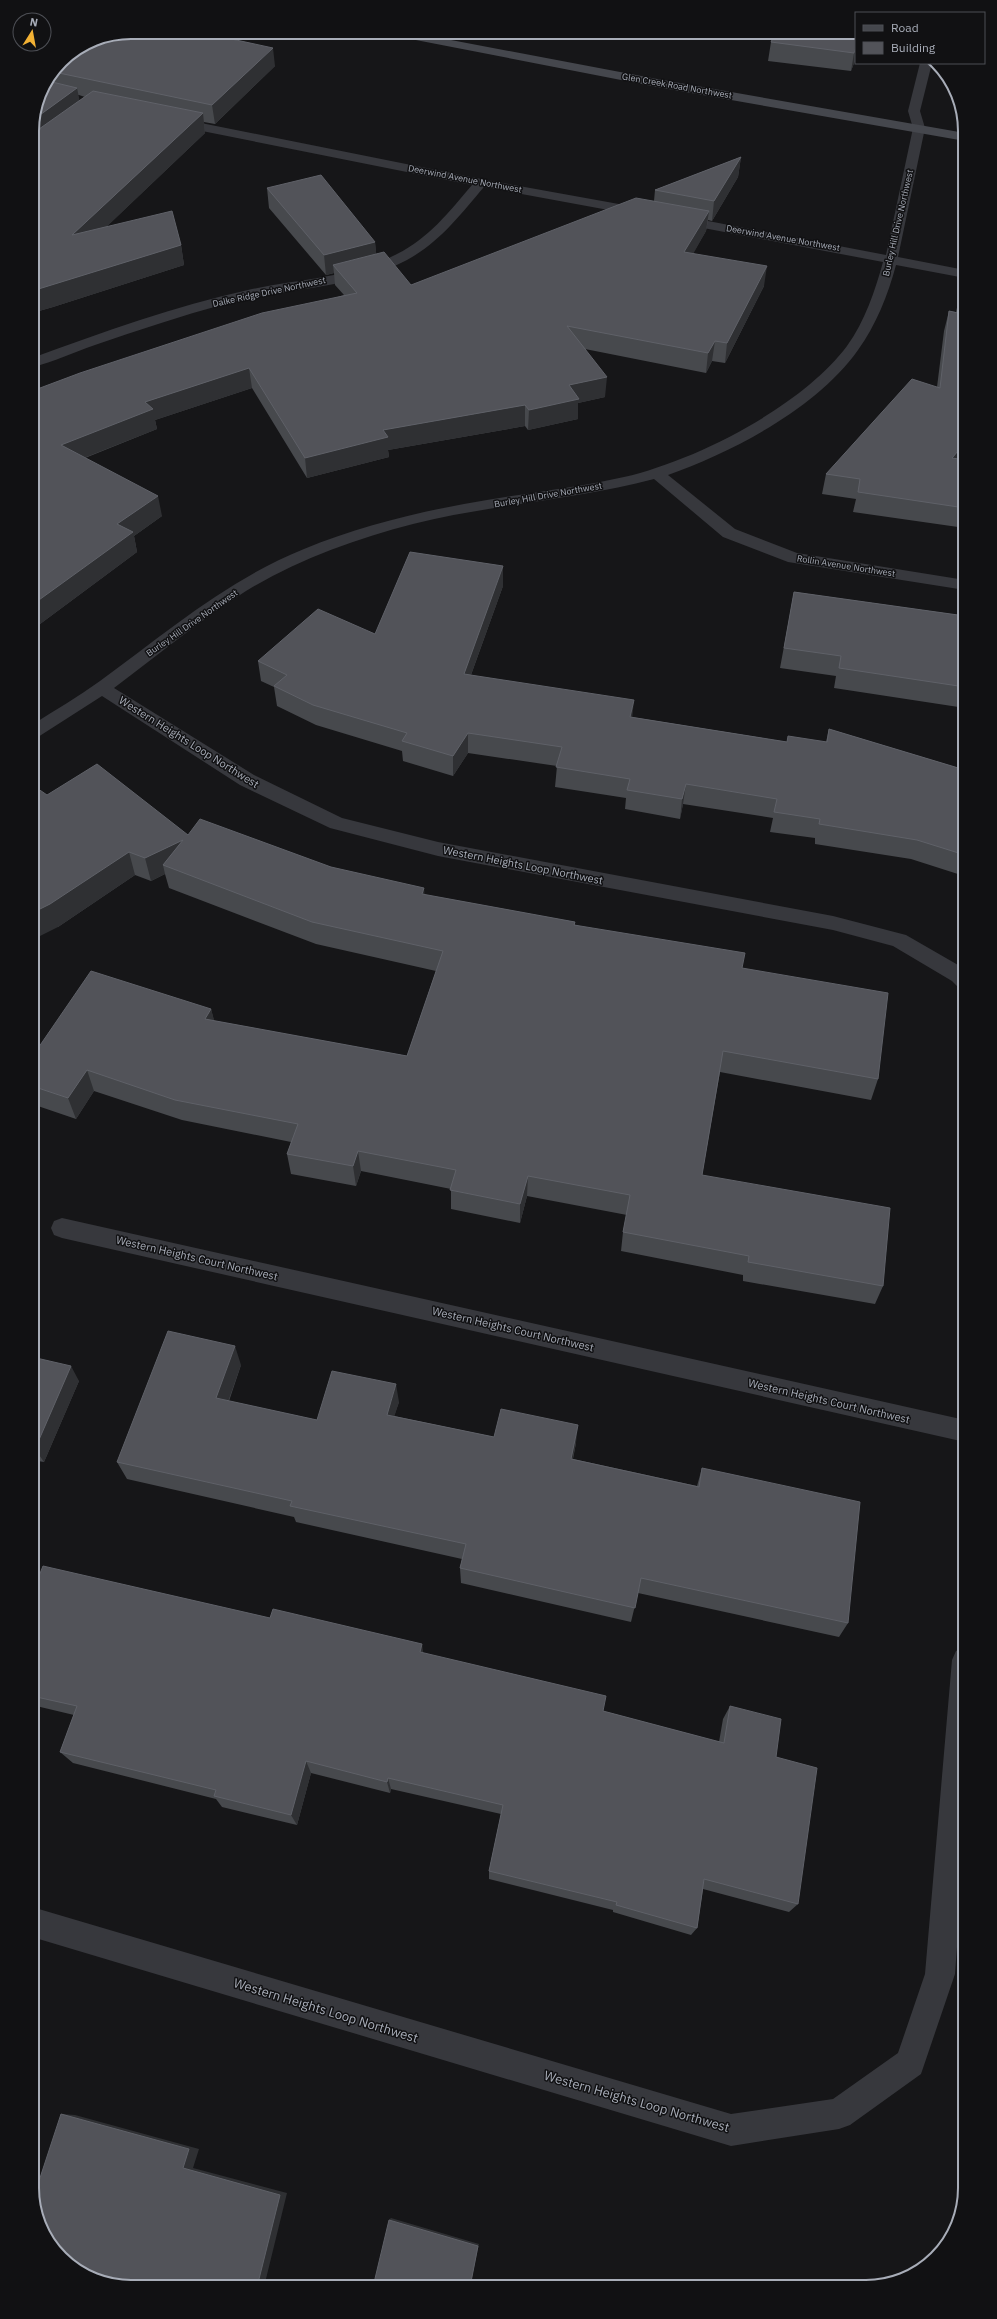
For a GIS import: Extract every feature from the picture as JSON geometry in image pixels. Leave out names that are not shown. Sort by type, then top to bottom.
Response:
[{"type":"main road","name":"Glen Creek Road Northwest","points":[[427,39],[657,83],[958,136]]},
{"type":"street","points":[[919,128],[914,111],[926,64]]},
{"type":"street","name":"Deerwind Avenue Northwest","points":[[164,119],[481,183],[651,214]]},
{"type":"street","name":"Burley Hill Drive Northwest","points":[[39,728],[102,688],[229,595],[275,570],[334,543],[437,514],[588,489],[656,473],[731,442],[763,424],[817,386],[854,348],[867,324],[880,294],[891,258],[919,128]]},
{"type":"street","name":"Dalke Ridge Drive Northwest","points":[[39,360],[164,315],[249,294],[341,277],[394,262],[422,246],[440,230],[481,183]]},
{"type":"street","name":"Deerwind Avenue Northwest","points":[[667,217],[891,258],[958,272]]},
{"type":"street","name":"Rollin Avenue Northwest","points":[[656,473],[729,533],[786,555],[958,584]]},
{"type":"street","name":"Western Heights Loop Northwest","points":[[102,688],[247,780],[337,823],[438,849],[833,923],[900,940],[958,974]]},
{"type":"street","name":"Western Heights Court Northwest","points":[[62,1228],[958,1429]]},
{"type":"street","name":"Western Heights Loop Northwest","points":[[39,1924],[731,2130],[839,2114],[910,2063],[940,1974],[958,1748]]},
{"type":"building","points":[[125,39],[231,39],[273,48],[212,105],[59,73],[70,62],[85,51],[101,44]]},
{"type":"building","points":[[772,39],[855,39],[855,50],[854,53],[771,42]]},
{"type":"building","points":[[53,82],[77,88],[41,114],[48,90]]},
{"type":"building","points":[[93,91],[203,113],[72,235],[172,211],[181,245],[39,289],[39,129]]},
{"type":"building","points":[[741,157],[714,201],[655,190]]},
{"type":"building","points":[[321,175],[375,242],[324,255],[267,188]]},
{"type":"building","points":[[636,198],[709,211],[684,252],[767,266],[727,343],[715,341],[708,353],[567,326],[607,377],[569,385],[579,399],[529,410],[525,405],[383,430],[388,437],[305,458],[249,368],[145,402],[153,409],[61,445],[158,496],[117,524],[133,532],[39,600],[39,388],[80,373],[262,313],[357,293],[333,265],[384,252],[411,285]]},
{"type":"building","points":[[949,311],[958,313],[958,451],[952,458],[958,459],[958,507],[858,492],[860,479],[826,474],[912,379],[940,388]]},
{"type":"building","points":[[410,552],[503,566],[464,674],[634,700],[630,717],[787,742],[788,736],[827,742],[829,729],[958,768],[958,853],[917,840],[819,824],[820,819],[774,812],[777,799],[686,784],[682,799],[627,790],[630,779],[556,767],[562,747],[468,733],[453,756],[402,741],[407,733],[313,705],[274,686],[287,675],[258,661],[318,609],[375,634]]},
{"type":"building","points":[[794,592],[958,615],[958,686],[839,668],[841,656],[784,648]]},
{"type":"building","points":[[97,764],[188,835],[200,819],[331,867],[424,888],[422,894],[575,922],[574,925],[745,953],[742,968],[888,993],[878,1079],[723,1051],[702,1175],[890,1208],[883,1286],[748,1262],[749,1256],[623,1232],[630,1195],[528,1176],[520,1204],[450,1190],[456,1170],[358,1151],[353,1166],[287,1154],[298,1124],[175,1100],[87,1070],[68,1098],[39,1088],[39,1047],[91,971],[211,1009],[205,1019],[407,1056],[443,951],[312,922],[163,865],[183,840],[145,858],[129,852],[50,904],[39,910],[39,789],[47,795]]},
{"type":"building","points":[[168,1331],[235,1346],[216,1398],[317,1420],[332,1371],[396,1384],[387,1415],[494,1437],[501,1409],[578,1425],[571,1459],[699,1487],[702,1468],[860,1502],[848,1623],[641,1578],[635,1608],[460,1568],[466,1544],[290,1506],[292,1501],[117,1462]]},
{"type":"building","points":[[39,1359],[71,1366],[39,1440]]},
{"type":"building","points":[[43,1566],[270,1618],[273,1609],[422,1644],[420,1652],[606,1696],[603,1711],[724,1743],[730,1706],[781,1719],[776,1757],[817,1768],[798,1904],[704,1879],[697,1928],[616,1905],[617,1902],[489,1871],[503,1805],[388,1778],[387,1782],[306,1761],[291,1815],[214,1796],[216,1790],[60,1752],[77,1706],[39,1698],[39,1576]]},
{"type":"building","points":[[61,2114],[189,2149],[183,2168],[280,2195],[259,2280],[125,2280],[107,2277],[85,2268],[66,2253],[58,2244],[48,2229],[44,2218],[39,2194],[39,2181]]},
{"type":"building","points":[[389,2220],[478,2246],[471,2280],[375,2280]]}]
